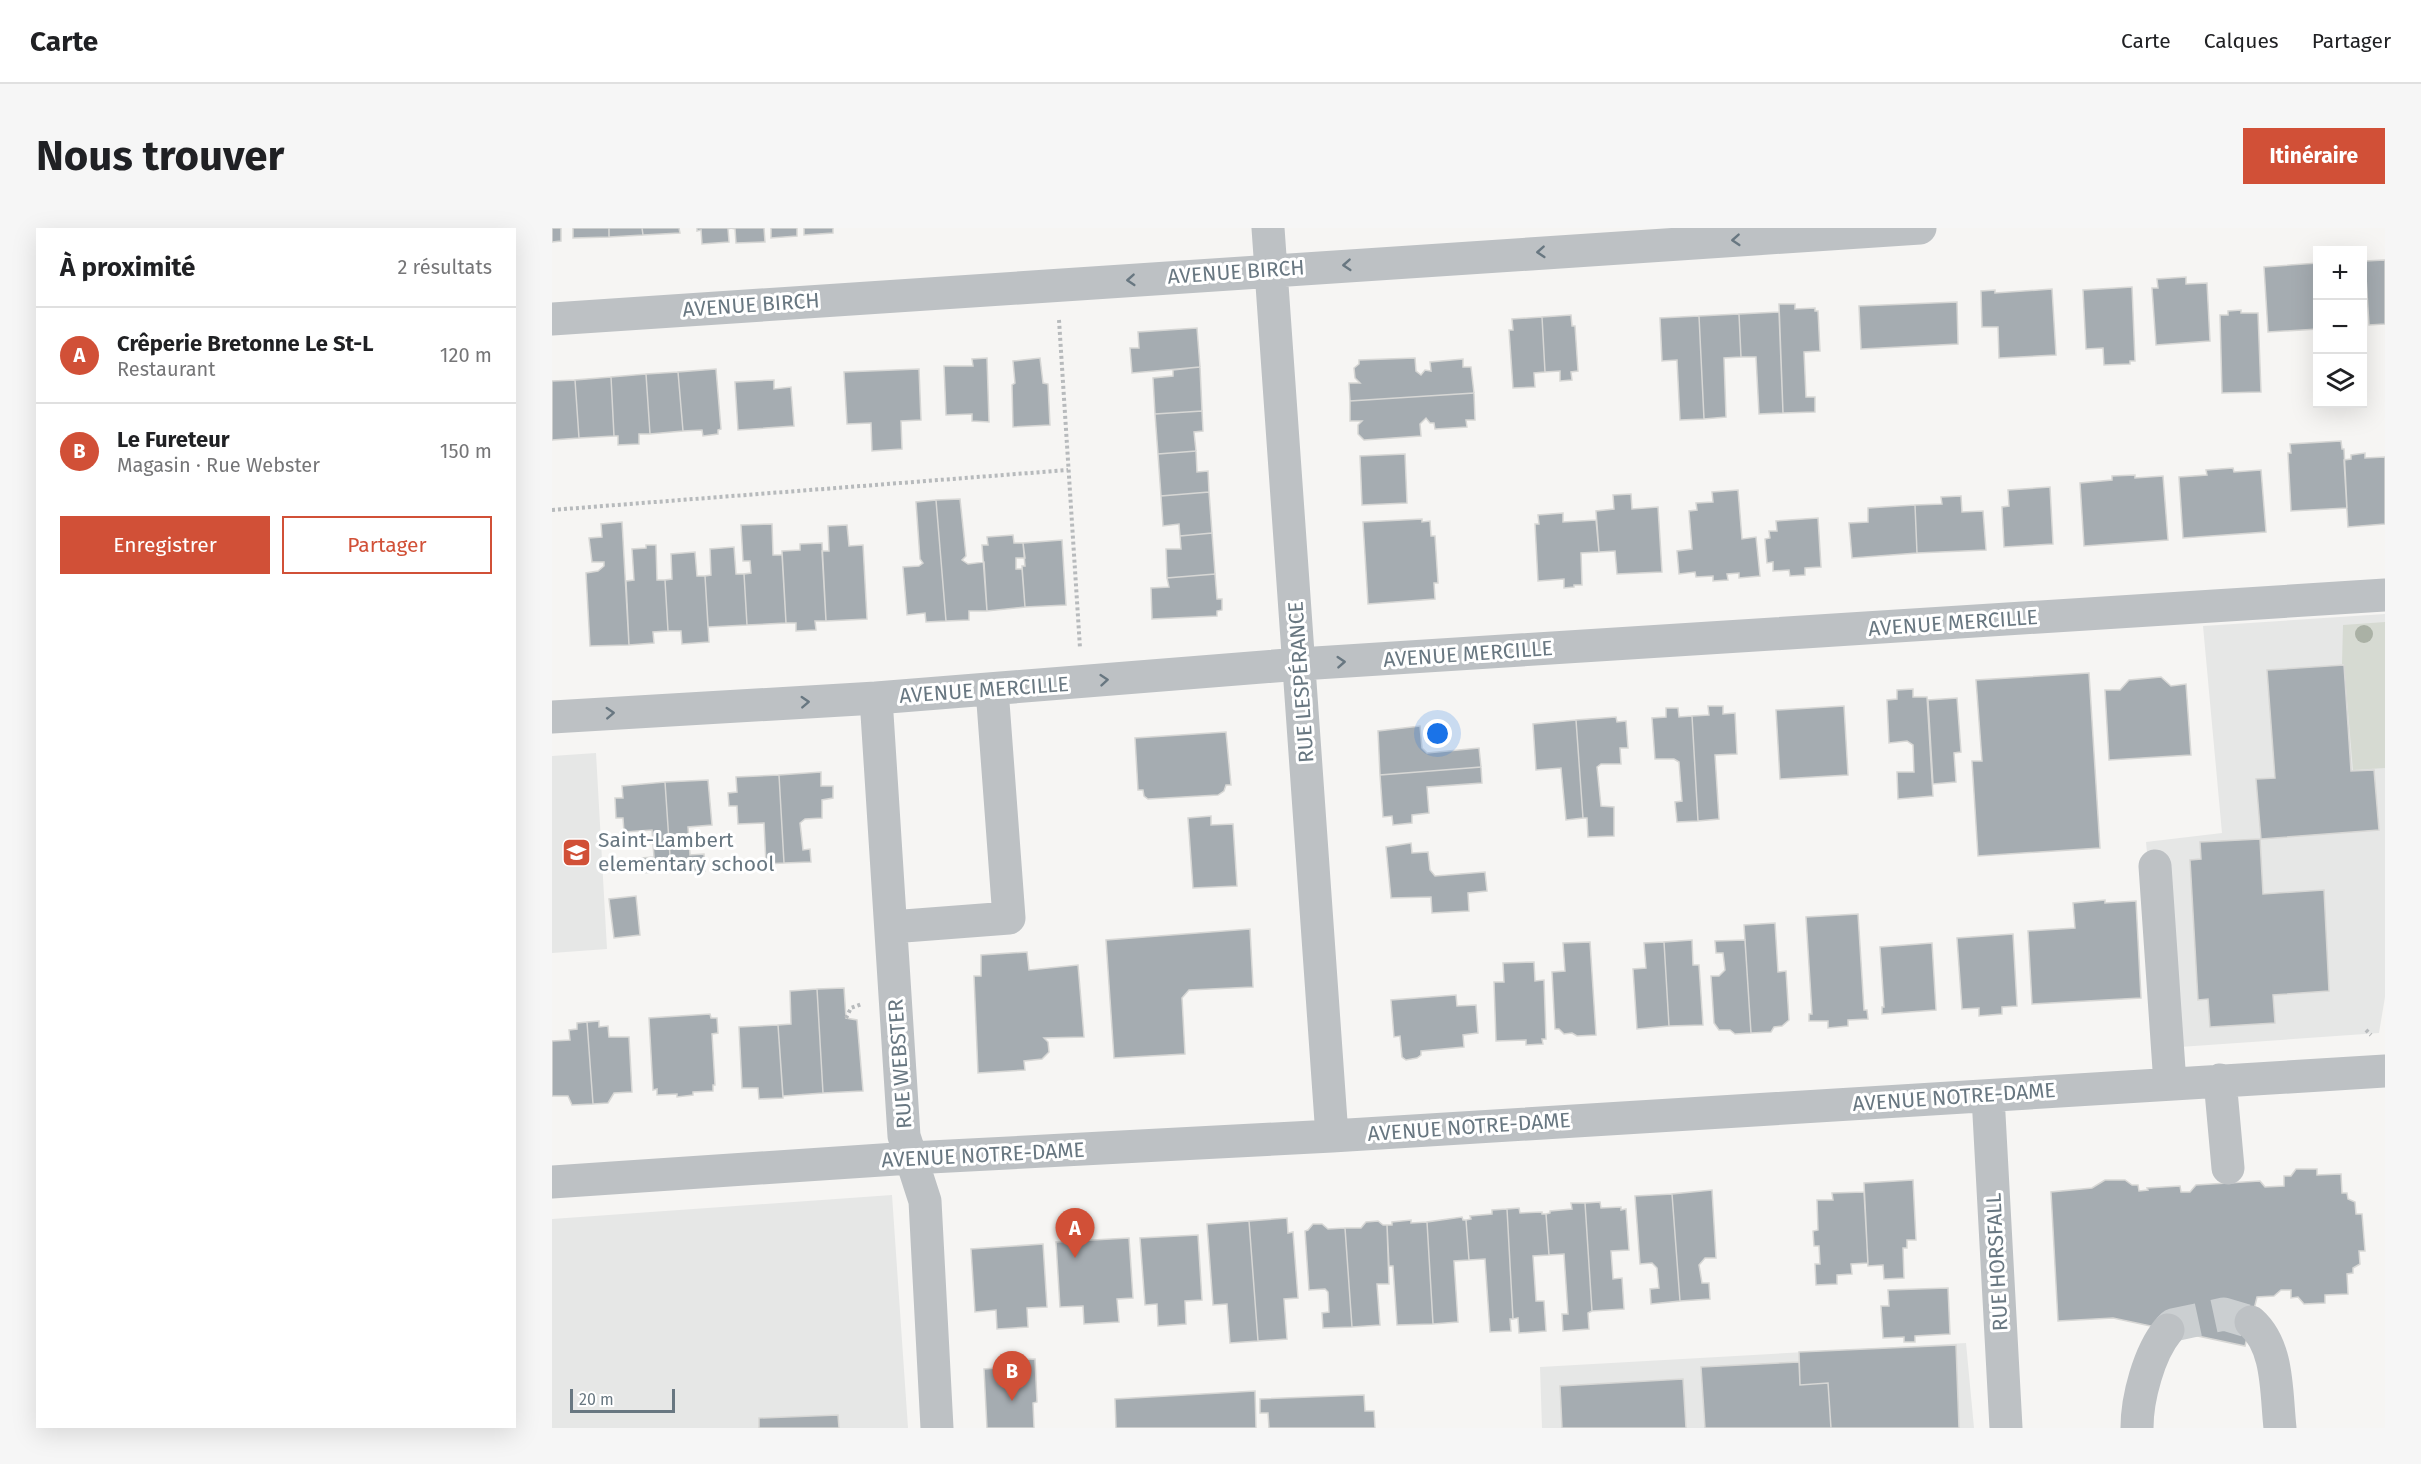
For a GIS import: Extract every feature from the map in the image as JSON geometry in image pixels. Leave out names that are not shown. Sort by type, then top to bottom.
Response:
[{"type":"street","name":"RUE LESPÉRANCE","points":[[1268,228],[1332,1136]]},
{"type":"street","name":"AVENUE BIRCH","points":[[552,319],[1920,228]]},
{"type":"street","name":"AVENUE MERCILLE","points":[[552,717],[876,698],[1300,664],[2385,595]]},
{"type":"street","points":[[891,927],[1009,918],[992,689]]},
{"type":"street","name":"RUE WEBSTER","points":[[876,698],[904,1136],[926,1201],[937,1428]]},
{"type":"street","points":[[2155,866],[2170,1084]]},
{"type":"street","name":"AVENUE NOTRE-DAME","points":[[552,1182],[911,1158],[1332,1136],[2385,1071]]},
{"type":"street","points":[[2220,1080],[2228,1168]]},
{"type":"street","name":"RUE HORSFALL","points":[[1988,1095],[2006,1428]]},
{"type":"street","points":[[2251,1322],[2262,1332],[2271,1349],[2280,1428]]},
{"type":"street","points":[[2137,1428],[2137,1409],[2157,1343],[2168,1330]]},
{"type":"path","points":[[1058,312],[1080,657]]},
{"type":"path","points":[[552,510],[1068,470]]},
{"type":"path","points":[[846,1018],[852,1008],[862,1004]]},
{"type":"path","points":[[2366,1030],[2371,1035]]},
{"type":"shaded area","points":[[2385,614],[2385,997],[2379,1033],[2165,1048],[2146,842],[2222,833],[2203,626]]},
{"type":"shaded area","points":[[2385,622],[2385,768],[2353,770],[2344,664],[2342,664],[2343,625]]},
{"type":"shaded area","name":"Saint-Lambert elementary school","points":[[596,753],[607,949],[552,953],[552,756]]},
{"type":"shaded area","points":[[892,1195],[908,1428],[552,1428],[552,1219]]},
{"type":"shaded area","points":[[1966,1343],[1974,1428],[1542,1428],[1540,1367]]},
{"type":"building","points":[[552,228],[561,228],[561,241],[552,242]]},
{"type":"building","points":[[573,228],[609,228],[609,237],[573,238]]},
{"type":"building","points":[[609,228],[642,228],[643,235],[609,237]]},
{"type":"building","points":[[642,228],[679,228],[680,233],[643,235]]},
{"type":"building","points":[[697,228],[731,228],[728,229],[729,242],[702,244],[701,230],[697,231]]},
{"type":"building","points":[[731,228],[764,228],[765,242],[736,243],[735,229]]},
{"type":"building","points":[[771,228],[797,228],[797,236],[771,238]]},
{"type":"building","points":[[804,228],[833,228],[833,233],[804,235]]},
{"type":"building","points":[[2385,260],[2385,324],[2369,325],[2367,261]]},
{"type":"building","points":[[2313,263],[2313,329],[2268,332],[2264,267]]},
{"type":"building","points":[[2186,277],[2186,284],[2207,283],[2210,341],[2156,345],[2152,288],[2158,288],[2157,279]]},
{"type":"building","points":[[2132,287],[2135,361],[2130,361],[2130,364],[2104,365],[2103,348],[2086,349],[2083,290]]},
{"type":"building","points":[[2052,289],[2056,355],[1999,358],[1998,327],[1982,327],[1981,291],[1995,290],[1995,293]]},
{"type":"building","points":[[1957,302],[1958,344],[1861,349],[1859,306]]},
{"type":"building","points":[[1779,304],[1795,304],[1795,309],[1815,308],[1815,311],[1818,311],[1820,351],[1804,352],[1806,397],[1815,397],[1815,412],[1783,413]]},
{"type":"building","points":[[2241,310],[2241,313],[2258,313],[2261,392],[2222,393],[2220,315],[2228,315],[2228,311]]},
{"type":"building","points":[[1779,312],[1783,413],[1759,414],[1756,357],[1741,357],[1739,314]]},
{"type":"building","points":[[1739,314],[1741,357],[1724,358],[1726,417],[1704,419],[1699,316]]},
{"type":"building","points":[[1571,315],[1572,326],[1575,326],[1578,371],[1571,372],[1572,380],[1560,381],[1560,371],[1545,372],[1542,317]]},
{"type":"building","points":[[1699,316],[1704,419],[1680,420],[1677,360],[1662,361],[1660,318]]},
{"type":"building","points":[[1542,317],[1545,372],[1534,373],[1535,387],[1513,388],[1509,330],[1513,330],[1512,319]]},
{"type":"building","points":[[1197,328],[1200,367],[1132,373],[1130,348],[1139,348],[1138,332]]},
{"type":"building","points":[[987,358],[989,422],[972,421],[972,414],[946,415],[944,366],[973,366],[972,359]]},
{"type":"building","points":[[1040,358],[1043,383],[1048,384],[1050,425],[1013,427],[1012,385],[1015,383],[1013,361]]},
{"type":"building","points":[[1415,358],[1416,371],[1421,375],[1425,370],[1431,371],[1430,362],[1463,359],[1463,367],[1471,367],[1474,393],[1350,401],[1349,383],[1360,383],[1355,378],[1354,368],[1359,364],[1359,360]]},
{"type":"building","points":[[1200,367],[1202,411],[1155,414],[1153,378],[1173,376],[1173,370]]},
{"type":"building","points":[[716,369],[721,429],[718,430],[718,434],[703,436],[702,430],[683,431],[678,372]]},
{"type":"building","points":[[919,369],[921,420],[901,421],[902,449],[872,451],[871,423],[847,424],[844,372]]},
{"type":"building","points":[[678,372],[683,431],[650,434],[646,374]]},
{"type":"building","points":[[646,374],[650,434],[639,434],[639,444],[618,445],[618,436],[614,436],[611,377]]},
{"type":"building","points":[[611,377],[614,436],[579,438],[575,380]]},
{"type":"building","points":[[575,380],[579,438],[552,440],[552,381]]},
{"type":"building","points":[[774,380],[774,389],[791,387],[794,426],[738,430],[735,382]]},
{"type":"building","points":[[1474,393],[1475,420],[1466,420],[1467,427],[1435,429],[1434,423],[1430,423],[1426,418],[1420,424],[1421,436],[1364,440],[1358,434],[1358,425],[1362,421],[1350,421],[1350,401]]},
{"type":"building","points":[[1202,411],[1203,431],[1194,432],[1196,451],[1158,454],[1155,414]]},
{"type":"building","points":[[2341,441],[2342,449],[2344,449],[2347,508],[2291,511],[2288,453],[2291,453],[2290,444]]},
{"type":"building","points":[[1196,451],[1197,472],[1208,471],[1209,492],[1161,496],[1158,454]]},
{"type":"building","points":[[2365,453],[2365,458],[2385,457],[2385,524],[2348,527],[2344,460],[2351,459],[2351,455]]},
{"type":"building","points":[[1405,454],[1407,503],[1362,505],[1360,456]]},
{"type":"building","points":[[2233,468],[2234,472],[2261,470],[2266,532],[2183,538],[2179,477],[2207,475],[2206,470]]},
{"type":"building","points":[[2135,475],[2135,478],[2163,476],[2168,540],[2084,546],[2080,483],[2112,480],[2112,476]]},
{"type":"building","points":[[2050,487],[2053,544],[2004,547],[2002,507],[2009,506],[2008,490]]},
{"type":"building","points":[[1738,490],[1742,539],[1756,537],[1760,576],[1739,578],[1739,573],[1727,574],[1728,580],[1713,581],[1713,576],[1696,577],[1695,572],[1679,574],[1677,551],[1692,549],[1689,511],[1697,510],[1696,503],[1713,502],[1712,492]]},
{"type":"building","points":[[1209,492],[1212,533],[1180,536],[1179,524],[1163,526],[1161,496]]},
{"type":"building","points":[[1631,494],[1632,509],[1658,507],[1662,572],[1617,574],[1615,551],[1599,552],[1596,511],[1614,509],[1613,495]]},
{"type":"building","points":[[1961,496],[1962,512],[1983,511],[1986,550],[1917,553],[1915,505],[1942,504],[1941,497]]},
{"type":"building","points":[[960,499],[966,556],[962,560],[968,564],[984,562],[987,611],[969,611],[969,620],[946,621],[936,500]]},
{"type":"building","points":[[936,500],[946,621],[926,622],[925,613],[907,615],[903,567],[919,566],[923,563],[920,559],[916,502]]},
{"type":"building","points":[[1915,505],[1917,553],[1852,558],[1849,523],[1868,522],[1868,508]]},
{"type":"building","points":[[1563,513],[1563,522],[1596,520],[1599,552],[1581,553],[1582,585],[1564,588],[1564,579],[1538,581],[1535,524],[1539,524],[1538,515]]},
{"type":"building","points":[[1818,518],[1821,567],[1805,568],[1805,575],[1790,576],[1789,570],[1773,571],[1773,562],[1767,563],[1765,539],[1770,538],[1769,531],[1777,531],[1776,521]]},
{"type":"building","points":[[1422,519],[1422,522],[1430,521],[1431,536],[1435,536],[1438,583],[1434,583],[1435,599],[1368,604],[1363,522]]},
{"type":"building","points":[[622,522],[629,645],[590,646],[586,573],[598,571],[604,566],[604,562],[592,562],[589,538],[602,537],[601,524]]},
{"type":"building","points":[[772,524],[773,555],[782,555],[786,623],[747,625],[744,574],[751,573],[750,561],[743,561],[741,525]]},
{"type":"building","points":[[847,525],[849,546],[863,545],[867,619],[826,621],[822,551],[829,551],[828,526]]},
{"type":"building","points":[[1212,533],[1215,574],[1167,578],[1166,549],[1181,549],[1180,536]]},
{"type":"building","points":[[1013,535],[1014,543],[1023,543],[1025,558],[1016,558],[1016,569],[1022,569],[1025,607],[987,611],[982,545],[988,545],[987,537]]},
{"type":"building","points":[[1062,540],[1066,605],[1025,607],[1023,543]]},
{"type":"building","points":[[822,543],[826,621],[815,621],[816,630],[796,631],[796,623],[786,623],[782,551],[800,550],[800,544]]},
{"type":"building","points":[[646,545],[656,545],[657,580],[665,580],[668,631],[653,632],[654,643],[629,645],[626,581],[634,580],[632,549],[646,548]]},
{"type":"building","points":[[734,547],[736,574],[744,574],[747,625],[708,627],[705,576],[711,575],[710,549]]},
{"type":"building","points":[[695,552],[697,576],[705,576],[709,642],[682,644],[681,631],[668,631],[665,580],[672,579],[671,554]]},
{"type":"building","points":[[1215,574],[1217,599],[1222,599],[1222,610],[1217,611],[1217,616],[1152,619],[1151,588],[1169,587],[1167,578]]},
{"type":"building","points":[[2344,665],[2351,771],[2374,770],[2379,830],[2261,839],[2256,779],[2275,778],[2267,670]]},
{"type":"building","points":[[2089,673],[2100,848],[1978,856],[1972,761],[1982,761],[1976,680]]},
{"type":"building","points":[[2161,677],[2171,686],[2186,684],[2191,755],[2109,760],[2105,690],[2120,690],[2129,680]]},
{"type":"building","points":[[1913,689],[1913,697],[1927,697],[1933,796],[1898,799],[1897,772],[1914,772],[1913,745],[1907,741],[1889,743],[1887,700],[1897,699],[1897,690]]},
{"type":"building","points":[[1957,698],[1961,752],[1954,753],[1956,782],[1933,784],[1928,700]]},
{"type":"building","points":[[1708,706],[1723,706],[1723,714],[1735,713],[1737,754],[1715,755],[1719,819],[1698,821],[1692,716],[1709,715]]},
{"type":"building","points":[[1844,706],[1848,775],[1780,779],[1776,710]]},
{"type":"building","points":[[1666,708],[1678,708],[1679,717],[1692,716],[1698,821],[1677,822],[1675,802],[1682,801],[1679,762],[1674,759],[1655,759],[1652,718],[1666,717]]},
{"type":"building","points":[[1616,717],[1617,722],[1626,721],[1628,748],[1620,748],[1621,764],[1601,764],[1597,767],[1601,806],[1614,807],[1614,836],[1588,837],[1587,818],[1583,818],[1576,720]]},
{"type":"building","points":[[1576,720],[1583,818],[1566,820],[1561,768],[1536,770],[1533,724]]},
{"type":"building","points":[[1420,726],[1422,748],[1427,753],[1479,748],[1481,767],[1380,775],[1378,731]]},
{"type":"building","points":[[1226,732],[1231,785],[1226,785],[1224,791],[1218,795],[1148,799],[1144,796],[1143,790],[1138,790],[1135,738]]},
{"type":"building","points":[[1481,767],[1482,783],[1427,787],[1429,813],[1412,815],[1412,823],[1393,825],[1392,816],[1383,817],[1380,775]]},
{"type":"building","points":[[821,772],[821,786],[833,786],[833,798],[822,800],[822,818],[805,819],[800,823],[803,850],[810,849],[811,862],[784,863],[779,775]]},
{"type":"building","points":[[779,775],[784,863],[766,864],[764,823],[738,824],[737,806],[729,806],[728,793],[737,792],[736,777]]},
{"type":"building","points":[[708,780],[712,825],[688,827],[690,855],[704,854],[705,871],[671,871],[665,782]]},
{"type":"building","points":[[665,782],[671,871],[642,873],[641,858],[654,857],[652,830],[624,832],[623,818],[616,818],[615,798],[623,798],[622,786]]},
{"type":"building","points":[[1211,816],[1211,825],[1233,824],[1237,886],[1193,888],[1188,818]]},
{"type":"building","points":[[2260,839],[2263,894],[2324,890],[2329,991],[2273,995],[2275,1023],[2210,1027],[2208,999],[2198,1000],[2190,860],[2201,859],[2200,842]]},
{"type":"building","points":[[1411,843],[1412,853],[1428,852],[1430,870],[1435,876],[1485,872],[1487,891],[1468,893],[1469,911],[1432,913],[1431,897],[1391,898],[1386,847]]},
{"type":"building","points":[[636,896],[640,935],[614,938],[609,899]]},
{"type":"building","points":[[2105,900],[2105,903],[2136,901],[2141,998],[2032,1004],[2028,931],[2075,928],[2073,903]]},
{"type":"building","points":[[1858,914],[1864,1010],[1867,1010],[1868,1019],[1848,1020],[1848,1026],[1828,1028],[1828,1021],[1809,1021],[1809,1014],[1812,1014],[1806,917]]},
{"type":"building","points":[[1775,923],[1778,972],[1786,971],[1789,1020],[1782,1026],[1774,1027],[1771,1032],[1751,1033],[1744,925]]},
{"type":"building","points":[[1250,929],[1253,987],[1189,990],[1182,998],[1185,1054],[1114,1058],[1106,940]]},
{"type":"building","points":[[2013,934],[2017,1006],[2002,1007],[2002,1014],[1979,1016],[1979,1008],[1962,1009],[1957,938]]},
{"type":"building","points":[[1692,940],[1693,965],[1699,965],[1703,1025],[1669,1026],[1664,942]]},
{"type":"building","points":[[1745,940],[1751,1033],[1735,1034],[1730,1030],[1719,1030],[1714,1023],[1711,976],[1719,976],[1725,970],[1723,953],[1716,953],[1715,941]]},
{"type":"building","points":[[1590,942],[1596,1035],[1564,1034],[1559,1029],[1555,1029],[1552,972],[1565,971],[1563,943]]},
{"type":"building","points":[[1664,942],[1669,1026],[1637,1029],[1633,969],[1646,968],[1644,943]]},
{"type":"building","points":[[1932,943],[1936,1010],[1882,1014],[1882,1007],[1884,1007],[1880,947]]},
{"type":"building","points":[[1027,952],[1029,970],[1078,965],[1084,1037],[1044,1038],[1048,1042],[1049,1052],[1042,1059],[1024,1061],[1025,1070],[978,1073],[974,976],[981,976],[981,955]]},
{"type":"building","points":[[1534,962],[1535,981],[1544,980],[1546,1039],[1542,1039],[1543,1044],[1526,1045],[1526,1040],[1496,1041],[1494,982],[1504,982],[1503,963]]},
{"type":"building","points":[[844,988],[846,1018],[857,1020],[863,1091],[823,1093],[817,989]]},
{"type":"building","points":[[817,989],[823,1093],[783,1096],[778,1025],[791,1024],[790,991]]},
{"type":"building","points":[[1456,995],[1457,1006],[1476,1005],[1478,1033],[1463,1035],[1464,1047],[1421,1051],[1421,1055],[1417,1058],[1406,1060],[1402,1057],[1400,1036],[1394,1037],[1391,1000]]},
{"type":"building","points":[[710,1014],[711,1018],[717,1018],[718,1033],[712,1034],[715,1085],[713,1085],[713,1091],[693,1092],[693,1095],[677,1097],[677,1094],[657,1095],[657,1089],[653,1090],[649,1018]]},
{"type":"building","points":[[599,1021],[599,1027],[608,1026],[609,1037],[629,1037],[632,1092],[614,1093],[608,1103],[593,1104],[587,1022]]},
{"type":"building","points":[[587,1022],[593,1104],[572,1105],[568,1096],[552,1096],[552,1041],[570,1040],[569,1030],[577,1029],[577,1023]]},
{"type":"building","points":[[778,1025],[783,1098],[759,1099],[758,1088],[742,1088],[739,1027]]},
{"type":"building","points":[[2296,1169],[2317,1169],[2317,1175],[2341,1174],[2342,1193],[2347,1193],[2348,1199],[2355,1202],[2356,1214],[2362,1214],[2365,1251],[2359,1251],[2360,1264],[2353,1268],[2353,1273],[2347,1274],[2348,1294],[2325,1295],[2325,1303],[2304,1304],[2298,1297],[2291,1298],[2291,1290],[2281,1290],[2274,1296],[2257,1297],[2245,1346],[2113,1318],[2058,1321],[2051,1192],[2092,1188],[2105,1180],[2125,1180],[2132,1185],[2138,1185],[2139,1191],[2148,1190],[2147,1188],[2180,1186],[2181,1192],[2190,1192],[2196,1185],[2260,1181],[2265,1187],[2284,1186],[2284,1176],[2291,1176]]},
{"type":"building","points":[[1913,1180],[1916,1240],[1907,1240],[1907,1248],[1903,1248],[1904,1278],[1884,1279],[1883,1265],[1868,1266],[1864,1183]]},
{"type":"building","points":[[1712,1190],[1716,1258],[1705,1258],[1699,1265],[1702,1283],[1709,1283],[1710,1299],[1680,1301],[1672,1194]]},
{"type":"building","points":[[1864,1192],[1868,1263],[1851,1264],[1852,1274],[1837,1275],[1837,1284],[1816,1285],[1815,1264],[1820,1264],[1819,1246],[1814,1246],[1813,1231],[1818,1230],[1817,1200],[1833,1200],[1832,1193]]},
{"type":"building","points":[[1672,1194],[1680,1301],[1651,1304],[1650,1289],[1659,1288],[1657,1268],[1652,1263],[1640,1264],[1635,1196]]},
{"type":"building","points":[[1600,1202],[1601,1208],[1626,1209],[1629,1250],[1611,1251],[1613,1279],[1622,1278],[1624,1309],[1592,1311],[1585,1203]]},
{"type":"building","points":[[1571,1203],[1585,1203],[1592,1311],[1588,1313],[1589,1329],[1563,1331],[1562,1314],[1568,1314],[1564,1254],[1549,1255],[1546,1214],[1550,1211],[1572,1209]]},
{"type":"building","points":[[1519,1208],[1520,1213],[1542,1212],[1546,1214],[1549,1255],[1533,1256],[1536,1301],[1544,1301],[1546,1331],[1519,1333],[1518,1318],[1513,1319],[1507,1209]]},
{"type":"building","points":[[1507,1209],[1513,1319],[1510,1319],[1511,1331],[1490,1332],[1485,1259],[1469,1260],[1466,1220],[1471,1219],[1470,1216],[1492,1214],[1492,1210]]},
{"type":"building","points":[[1462,1217],[1466,1220],[1469,1260],[1454,1261],[1458,1322],[1433,1324],[1427,1222]]},
{"type":"building","points":[[1287,1218],[1288,1233],[1293,1232],[1298,1298],[1284,1299],[1287,1339],[1258,1341],[1249,1221]]},
{"type":"building","points":[[1411,1220],[1411,1223],[1427,1222],[1433,1324],[1397,1325],[1393,1266],[1389,1266],[1387,1225],[1392,1225],[1392,1222]]},
{"type":"building","points":[[1249,1221],[1258,1341],[1230,1343],[1227,1304],[1213,1305],[1207,1224]]},
{"type":"building","points":[[1378,1221],[1387,1225],[1389,1284],[1377,1284],[1380,1325],[1352,1327],[1345,1228],[1361,1228],[1366,1222]]},
{"type":"building","points":[[1313,1224],[1322,1224],[1328,1229],[1345,1228],[1352,1327],[1323,1328],[1322,1313],[1329,1312],[1328,1292],[1325,1289],[1309,1290],[1305,1231]]},
{"type":"building","points":[[1198,1235],[1202,1300],[1185,1301],[1186,1324],[1158,1326],[1157,1304],[1145,1305],[1140,1238]]},
{"type":"building","points":[[1129,1238],[1133,1298],[1117,1299],[1119,1322],[1084,1324],[1083,1306],[1060,1307],[1056,1242]]},
{"type":"building","points":[[1043,1244],[1047,1307],[1027,1308],[1028,1327],[997,1329],[996,1310],[975,1312],[971,1249]]},
{"type":"building","points":[[1948,1288],[1950,1334],[1915,1336],[1915,1342],[1904,1342],[1904,1337],[1883,1338],[1881,1306],[1889,1306],[1888,1290]]},
{"type":"building","points":[[1956,1345],[1959,1428],[1831,1428],[1828,1383],[1800,1385],[1799,1352]]},
{"type":"building","points":[[1035,1359],[1037,1402],[1033,1403],[1034,1428],[987,1428],[984,1369],[1010,1367],[1009,1360]]},
{"type":"building","points":[[1799,1362],[1800,1385],[1828,1383],[1831,1428],[1705,1428],[1701,1367]]},
{"type":"building","points":[[1683,1379],[1686,1428],[1562,1428],[1560,1386]]},
{"type":"building","points":[[1255,1391],[1256,1428],[1116,1428],[1115,1399]]},
{"type":"building","points":[[1364,1395],[1365,1411],[1374,1411],[1375,1428],[1269,1428],[1268,1413],[1260,1413],[1260,1399]]},
{"type":"building","points":[[838,1415],[839,1428],[759,1428],[759,1418]]},
{"type":"tunnel","points":[[2168,1330],[2173,1325],[2224,1314],[2251,1322]]},
{"type":"place","name":"Saint-Lambert elementary school","points":[[577,852]]},
{"type":"place","name":"Crêperie Bretonne Le St-L","points":[[1075,1258]]},
{"type":"place","name":"Le Fureteur","points":[[1012,1401]]}]
